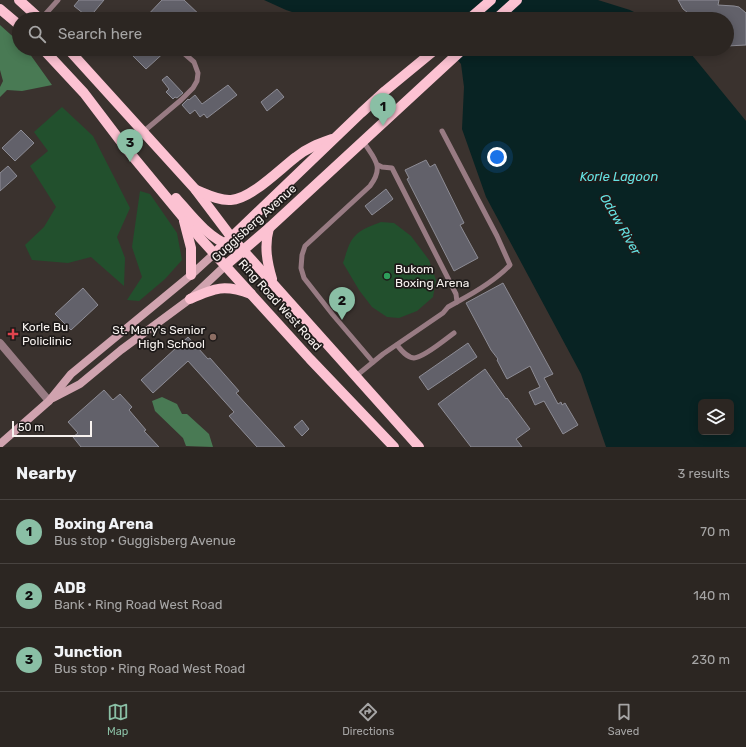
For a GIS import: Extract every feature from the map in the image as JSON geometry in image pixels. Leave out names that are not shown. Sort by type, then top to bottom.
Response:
[{"type":"main road","points":[[19,0],[32,12]]},
{"type":"main road","points":[[478,12],[491,0]]},
{"type":"main road","points":[[504,12],[517,0]]},
{"type":"main road","points":[[0,9],[12,19]]},
{"type":"main road","name":"Ring Road West Road","points":[[49,56],[84,93],[125,147],[226,266],[253,294],[310,359],[394,447]]},
{"type":"main road","points":[[74,56],[195,189],[229,241]]},
{"type":"main road","name":"Guggisberg Avenue","points":[[0,444],[49,401],[71,374],[191,275],[229,241],[384,91],[427,56]]},
{"type":"main road","name":"Guggisberg Avenue","points":[[49,401],[80,384],[121,350],[190,299],[455,56]]},
{"type":"main road","points":[[84,93],[192,216],[212,235],[229,241],[244,250]]},
{"type":"main road","points":[[195,189],[212,197],[231,200],[254,191],[297,156],[314,145],[333,139],[361,113]]},
{"type":"main road","points":[[182,216],[191,248],[191,275]]},
{"type":"main road","points":[[268,228],[266,249],[267,262],[274,283]]},
{"type":"main road","name":"Ring Road West Road","points":[[244,250],[419,447]]},
{"type":"main road","points":[[190,299],[220,288],[230,288],[253,294]]},
{"type":"street","points":[[0,343],[49,401]]},
{"type":"lane","points":[[47,12],[58,0]]},
{"type":"lane","points":[[143,132],[193,88],[198,73],[194,62],[187,56]]},
{"type":"lane","points":[[356,376],[373,362],[443,313],[448,307],[473,294],[502,273],[510,265],[497,236],[442,131]]},
{"type":"lane","points":[[363,141],[378,165],[392,168],[456,294],[457,302]]},
{"type":"lane","points":[[373,362],[304,278],[301,268],[305,246],[370,186],[376,177],[378,165]]},
{"type":"lane","points":[[397,345],[403,353],[415,358],[423,355],[454,333]]},
{"type":"green space","points":[[0,25],[12,36],[12,56],[31,56],[52,85],[22,91],[7,90],[0,97],[0,87],[3,81],[0,70]]},
{"type":"green space","points":[[62,107],[93,136],[130,208],[117,237],[125,258],[124,286],[91,257],[68,263],[32,260],[25,245],[44,227],[56,207],[30,166],[48,151],[34,132]]},
{"type":"green space","points":[[140,191],[150,194],[177,233],[182,260],[165,279],[139,301],[127,300],[142,277],[132,247]]},
{"type":"green space","points":[[381,222],[394,223],[411,236],[429,260],[436,280],[433,297],[417,311],[399,318],[387,317],[372,307],[359,290],[343,263],[349,246],[355,236],[364,229]]},
{"type":"green space","points":[[162,397],[177,404],[182,414],[187,414],[209,434],[213,447],[186,446],[183,438],[155,411],[152,401]]},
{"type":"water","points":[[264,0],[598,0],[634,12],[292,12]]},
{"type":"water","name":"Korle Lagoon","points":[[454,56],[693,56],[746,121],[746,447],[606,447],[581,374],[486,197],[462,129],[464,87],[461,64]]},
{"type":"building","points":[[79,0],[104,0],[94,12],[82,12],[74,6]]},
{"type":"building","points":[[162,0],[184,0],[197,12],[151,12]]},
{"type":"building","points":[[678,0],[719,0],[718,5],[739,7],[746,13],[746,45],[734,46],[734,12],[687,12],[683,9]]},
{"type":"building","points":[[133,56],[160,56],[146,69]]},
{"type":"building","points":[[167,76],[183,93],[177,98],[175,97],[173,99],[166,92],[169,89],[162,80]]},
{"type":"building","points":[[228,85],[237,95],[207,118],[204,114],[200,117],[195,110],[190,114],[182,105],[195,95],[202,104]]},
{"type":"building","points":[[277,89],[284,97],[267,111],[261,102]]},
{"type":"building","points":[[21,130],[34,143],[15,161],[2,148]]},
{"type":"building","points":[[426,160],[430,167],[435,164],[464,223],[460,225],[478,258],[454,271],[407,179],[409,178],[405,170]]},
{"type":"building","points":[[8,166],[17,176],[0,191],[0,173]]},
{"type":"building","points":[[386,189],[393,199],[372,215],[365,206]]},
{"type":"building","points":[[503,283],[553,374],[544,378],[558,404],[561,402],[562,405],[565,403],[578,425],[563,434],[544,401],[535,405],[529,392],[540,387],[530,366],[507,379],[497,360],[498,359],[491,350],[466,303]]},
{"type":"building","points":[[83,288],[98,305],[71,330],[55,314]]},
{"type":"building","points":[[188,337],[208,359],[210,358],[239,391],[236,393],[285,447],[257,447],[229,416],[234,412],[188,361],[153,393],[141,380]]},
{"type":"building","points":[[468,343],[477,357],[428,390],[419,377]]},
{"type":"building","points":[[485,369],[530,429],[516,439],[522,447],[471,447],[438,404]]},
{"type":"building","points":[[104,390],[113,400],[120,394],[132,407],[129,410],[146,430],[144,431],[159,447],[81,447],[73,437],[78,433],[68,422]]},
{"type":"building","points":[[302,420],[309,429],[302,436],[294,427]]},
{"type":"place","name":"Boxing Arena","points":[[383,126]]},
{"type":"place","name":"Junction","points":[[130,162]]},
{"type":"place","name":"Bukom Boxing Arena","points":[[387,276]]},
{"type":"place","name":"ADB","points":[[342,320]]},
{"type":"place","name":"Korle Bu Policlinic","points":[[13,334]]},
{"type":"place","name":"St. Mary's Senior High School","points":[[213,337]]},
{"type":"water label","name":"Odaw River","points":[[621,224]]}]
